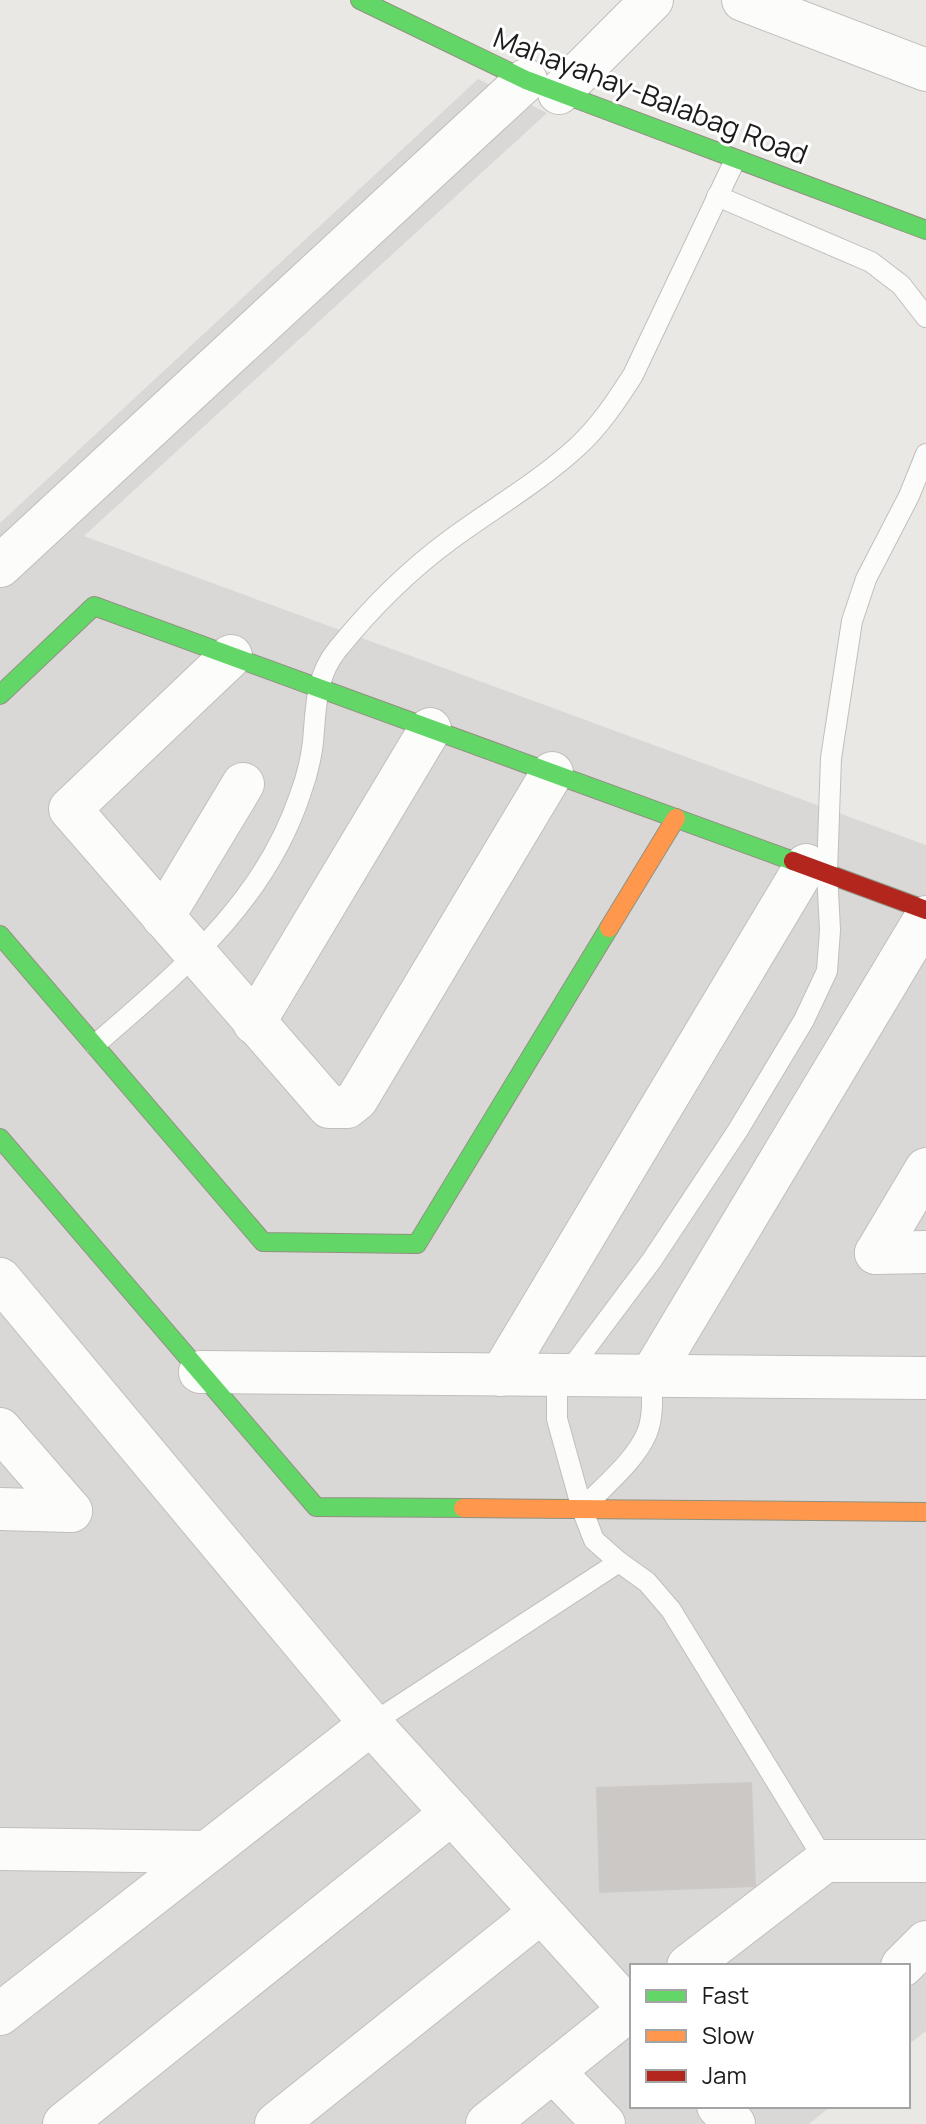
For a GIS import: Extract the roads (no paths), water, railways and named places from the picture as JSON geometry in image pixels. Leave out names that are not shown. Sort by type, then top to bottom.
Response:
[{"type":"street","name":"Mahayahay-Balabag Road","points":[[360,0],[543,86],[926,230]]},
{"type":"street","points":[[0,566],[543,86],[652,0]]},
{"type":"street","points":[[743,0],[926,70]]},
{"type":"street","points":[[0,695],[94,606],[926,910]]},
{"type":"street","points":[[231,656],[70,809],[325,1105],[341,1108],[353,1103],[552,773]]},
{"type":"street","points":[[254,1023],[430,729]]},
{"type":"street","points":[[163,917],[243,784]]},
{"type":"street","points":[[0,935],[263,1242],[417,1244],[676,818]]},
{"type":"street","points":[[501,1375],[816,869]]},
{"type":"street","points":[[651,1376],[926,917]]},
{"type":"street","points":[[0,1138],[316,1507],[926,1512]]},
{"type":"street","points":[[926,1169],[876,1253],[926,1252]]},
{"type":"street","points":[[0,1279],[371,1724],[630,2009]]},
{"type":"street","points":[[200,1372],[926,1378]]},
{"type":"street","points":[[0,1429],[71,1511],[0,1509]]},
{"type":"street","points":[[0,2014],[371,1724]]},
{"type":"street","points":[[64,2124],[452,1813]]},
{"type":"street","points":[[0,1849],[207,1852]]},
{"type":"street","points":[[709,1960],[825,1861],[926,1861]]},
{"type":"street","points":[[276,2124],[541,1912]]},
{"type":"street","points":[[904,1964],[926,1942]]},
{"type":"street","points":[[487,2124],[630,2011]]},
{"type":"street","points":[[553,2071],[604,2124]]},
{"type":"street","points":[[720,2108],[734,2124]]},
{"type":"lane","points":[[95,1045],[196,956],[245,899],[279,847],[301,794],[313,746],[317,688],[334,654],[366,614],[448,542],[578,446],[614,406],[633,375],[735,160]]},
{"type":"lane","points":[[717,196],[871,262],[901,285],[926,317]]},
{"type":"lane","points":[[825,1861],[671,1610],[647,1582],[594,1540],[582,1509],[557,1419],[557,1393],[566,1375],[652,1260],[738,1130],[804,1020],[827,971],[830,930],[816,869],[852,621],[866,579],[909,496],[926,454]]},
{"type":"lane","points":[[582,1509],[626,1462],[647,1434],[652,1409],[651,1376]]},
{"type":"lane","points":[[371,1724],[619,1562]]}]
